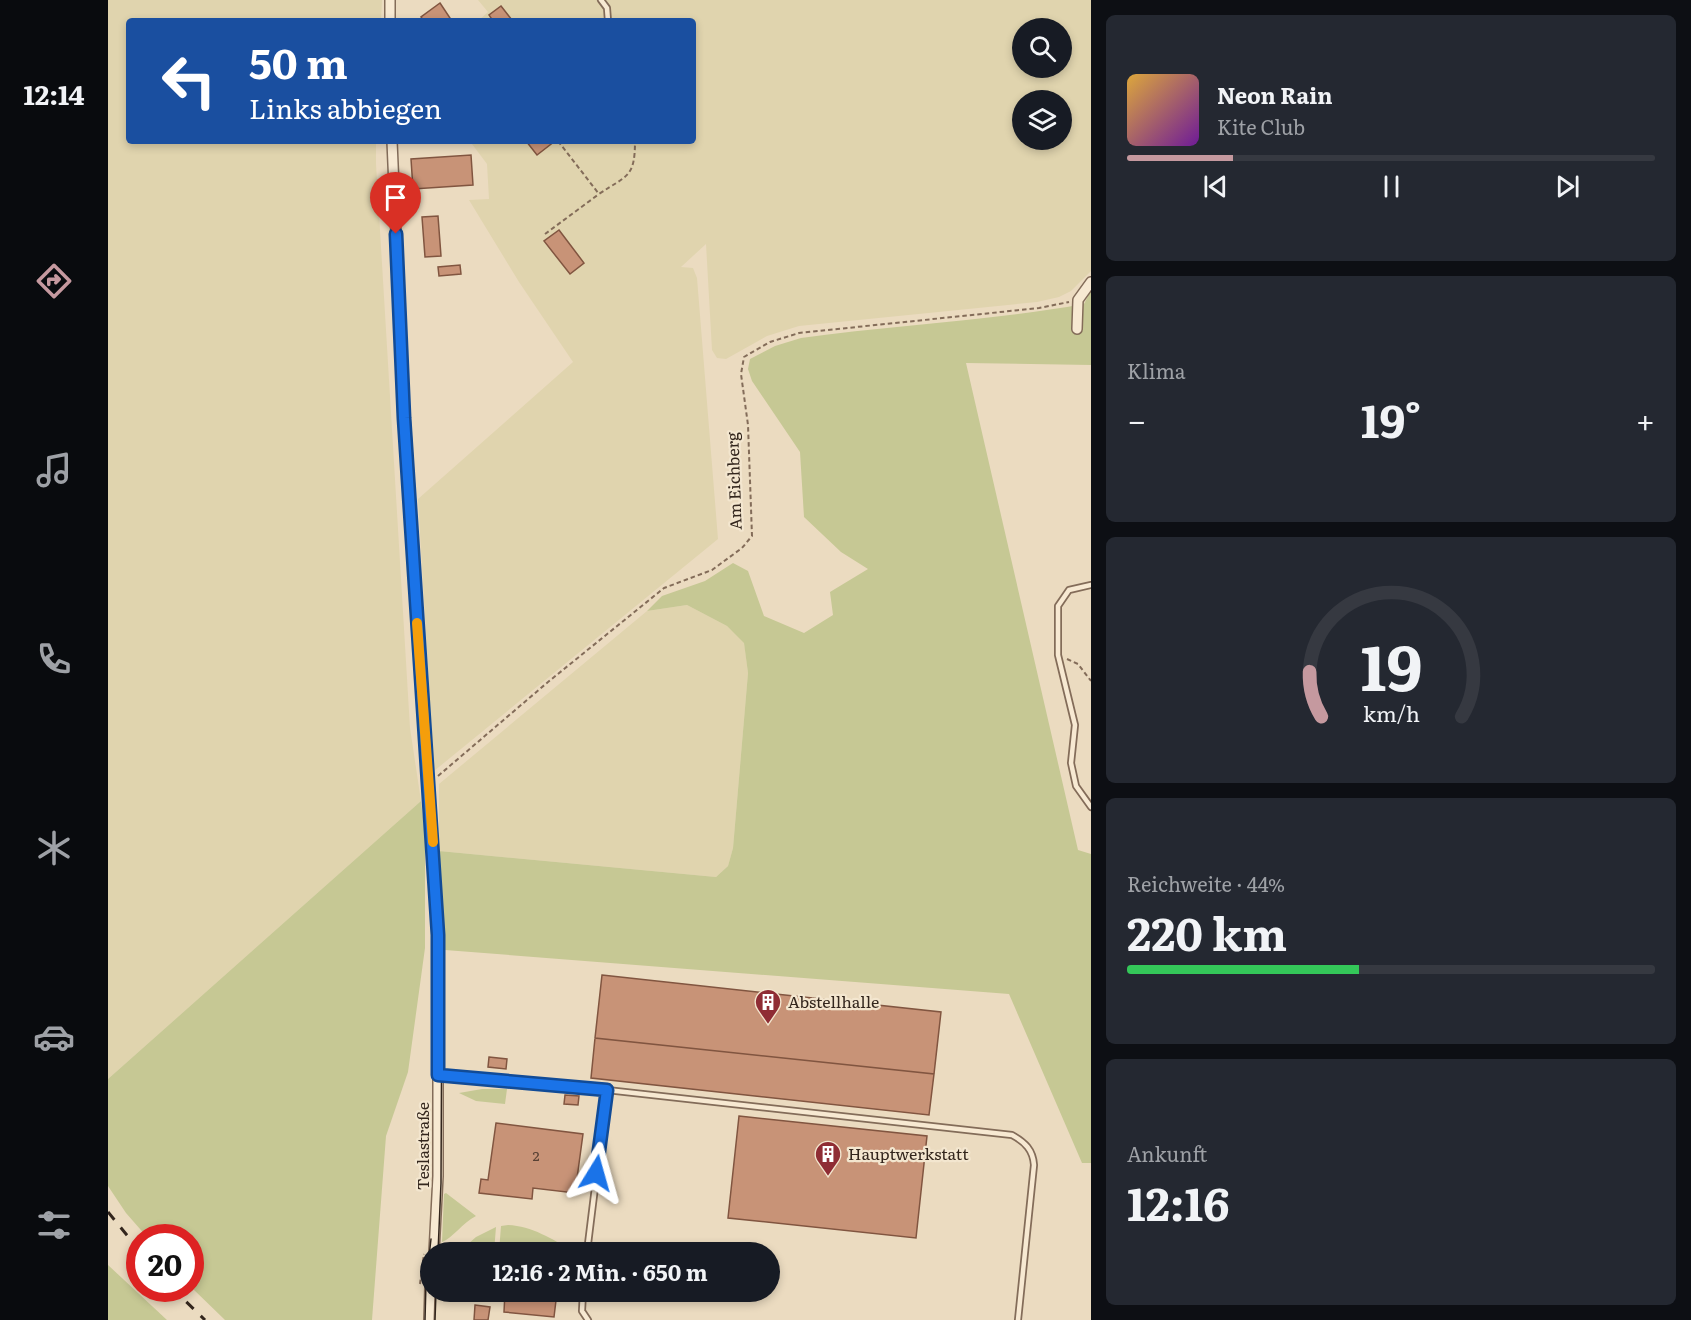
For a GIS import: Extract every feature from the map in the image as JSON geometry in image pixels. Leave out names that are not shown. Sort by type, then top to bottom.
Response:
[{"type":"street","points":[[390,0],[390,18]]},
{"type":"street","name":"Teslastraße","points":[[392,144],[402,384],[438,935],[437,1195],[435,1242]]},
{"type":"street","points":[[1077,329],[1078,300],[1091,282]]},
{"type":"street","points":[[429,1320],[430,1302]]},
{"type":"lane","points":[[601,0],[607,8],[608,18]]},
{"type":"lane","points":[[1091,585],[1069,590],[1058,606],[1058,655],[1075,724],[1071,763],[1076,786],[1091,807]]},
{"type":"lane","points":[[438,1075],[607,1090],[1005,1133],[1017,1138],[1030,1149],[1034,1165],[1018,1320]]},
{"type":"lane","points":[[588,1242],[607,1090]]},
{"type":"lane","points":[[582,1302],[582,1314],[588,1320]]},
{"type":"path","points":[[560,144],[599,194]]},
{"type":"path","points":[[545,234],[631,172],[635,158],[634,144]]},
{"type":"path","name":"Am Eichberg","points":[[429,784],[664,588],[712,570],[742,548],[752,536],[748,425],[741,374],[744,357],[770,342],[800,333],[1029,309],[1078,300]]},
{"type":"path","points":[[1058,655],[1078,664],[1091,681]]},
{"type":"shaded area","points":[[108,0],[382,0],[381,18],[126,18],[126,144],[376,144],[410,728],[421,801],[108,1079]]},
{"type":"shaded area","points":[[478,0],[1091,0],[1091,271],[1071,291],[1059,297],[1037,302],[799,326],[767,336],[726,359],[717,358],[712,350],[706,244],[681,267],[693,268],[697,278],[718,539],[434,771],[418,499],[573,362],[519,282],[469,200],[489,199],[487,164],[472,144],[696,144],[696,18],[481,18],[488,12]]},
{"type":"shaded area","points":[[687,605],[727,626],[744,642],[748,673],[733,848],[728,866],[716,877],[439,851],[439,784],[647,611]]},
{"type":"green space","points":[[1091,290],[1091,365],[966,363],[1078,850],[1091,854],[1091,1163],[1082,1163],[1009,994],[445,950],[439,851],[716,877],[728,866],[733,848],[748,673],[744,643],[727,626],[687,605],[647,611],[662,596],[705,581],[733,563],[748,571],[764,616],[804,633],[833,615],[830,592],[868,569],[841,552],[804,517],[800,452],[752,381],[748,369],[750,359],[775,346],[801,338],[1013,315],[1084,304]]},
{"type":"green space","points":[[421,801],[425,833],[425,948],[408,1072],[386,1136],[372,1320],[225,1320],[204,1300],[204,1224],[136,1224],[108,1186],[108,1079]]},
{"type":"green space","points":[[482,1089],[507,1089],[505,1104],[476,1101],[459,1093]]},
{"type":"green space","points":[[446,1193],[476,1216],[442,1242],[444,1194]]},
{"type":"green space","points":[[501,1226],[517,1226],[557,1242],[500,1242]]},
{"type":"green space","points":[[496,1227],[495,1242],[470,1242]]},
{"type":"green space","points":[[108,1265],[126,1282],[126,1302],[148,1302],[167,1320],[108,1320]]},
{"type":"building","points":[[440,3],[450,18],[422,18]]},
{"type":"building","points":[[501,6],[510,18],[491,18],[489,15]]},
{"type":"building","points":[[528,144],[551,144],[537,155]]},
{"type":"building","points":[[471,155],[473,185],[413,189],[411,159]]},
{"type":"building","points":[[438,216],[441,256],[425,257],[422,217]]},
{"type":"building","points":[[559,230],[584,263],[570,274],[544,241]]},
{"type":"building","points":[[460,265],[461,274],[439,276],[438,267]]},
{"type":"building","name":"Abstellhalle","points":[[602,975],[941,1012],[934,1074],[595,1038]]},
{"type":"building","name":"Abstellhalle","points":[[595,1038],[934,1074],[929,1115],[591,1078]]},
{"type":"building","points":[[489,1057],[507,1059],[506,1069],[488,1067]]},
{"type":"building","points":[[565,1095],[579,1096],[578,1105],[564,1104]]},
{"type":"building","name":"Hauptwerkstatt","points":[[739,1116],[927,1136],[916,1238],[728,1218]]},
{"type":"building","points":[[496,1123],[583,1134],[575,1193],[533,1188],[532,1199],[479,1193],[481,1179],[488,1180]]},
{"type":"building","points":[[504,1302],[556,1302],[554,1317],[504,1312]]},
{"type":"building","points":[[475,1305],[490,1307],[488,1320],[474,1320]]},
{"type":"tram line","points":[[438,898],[442,972],[438,1242]]},
{"type":"tram line","points":[[425,1320],[431,1239]]},
{"type":"tram line","points":[[435,1320],[436,1302]]},
{"type":"railway","points":[[108,1212],[126,1234]]},
{"type":"railway","points":[[186,1302],[205,1320]]},
{"type":"slow traffic","points":[[417,623],[433,842]]},
{"type":"place","name":"Abstellhalle","points":[[768,1025]]},
{"type":"place","name":"Hauptwerkstatt","points":[[828,1177]]},
{"type":"route","points":[[396,234],[404,418],[438,935],[438,1075],[607,1090],[596,1173]]}]
